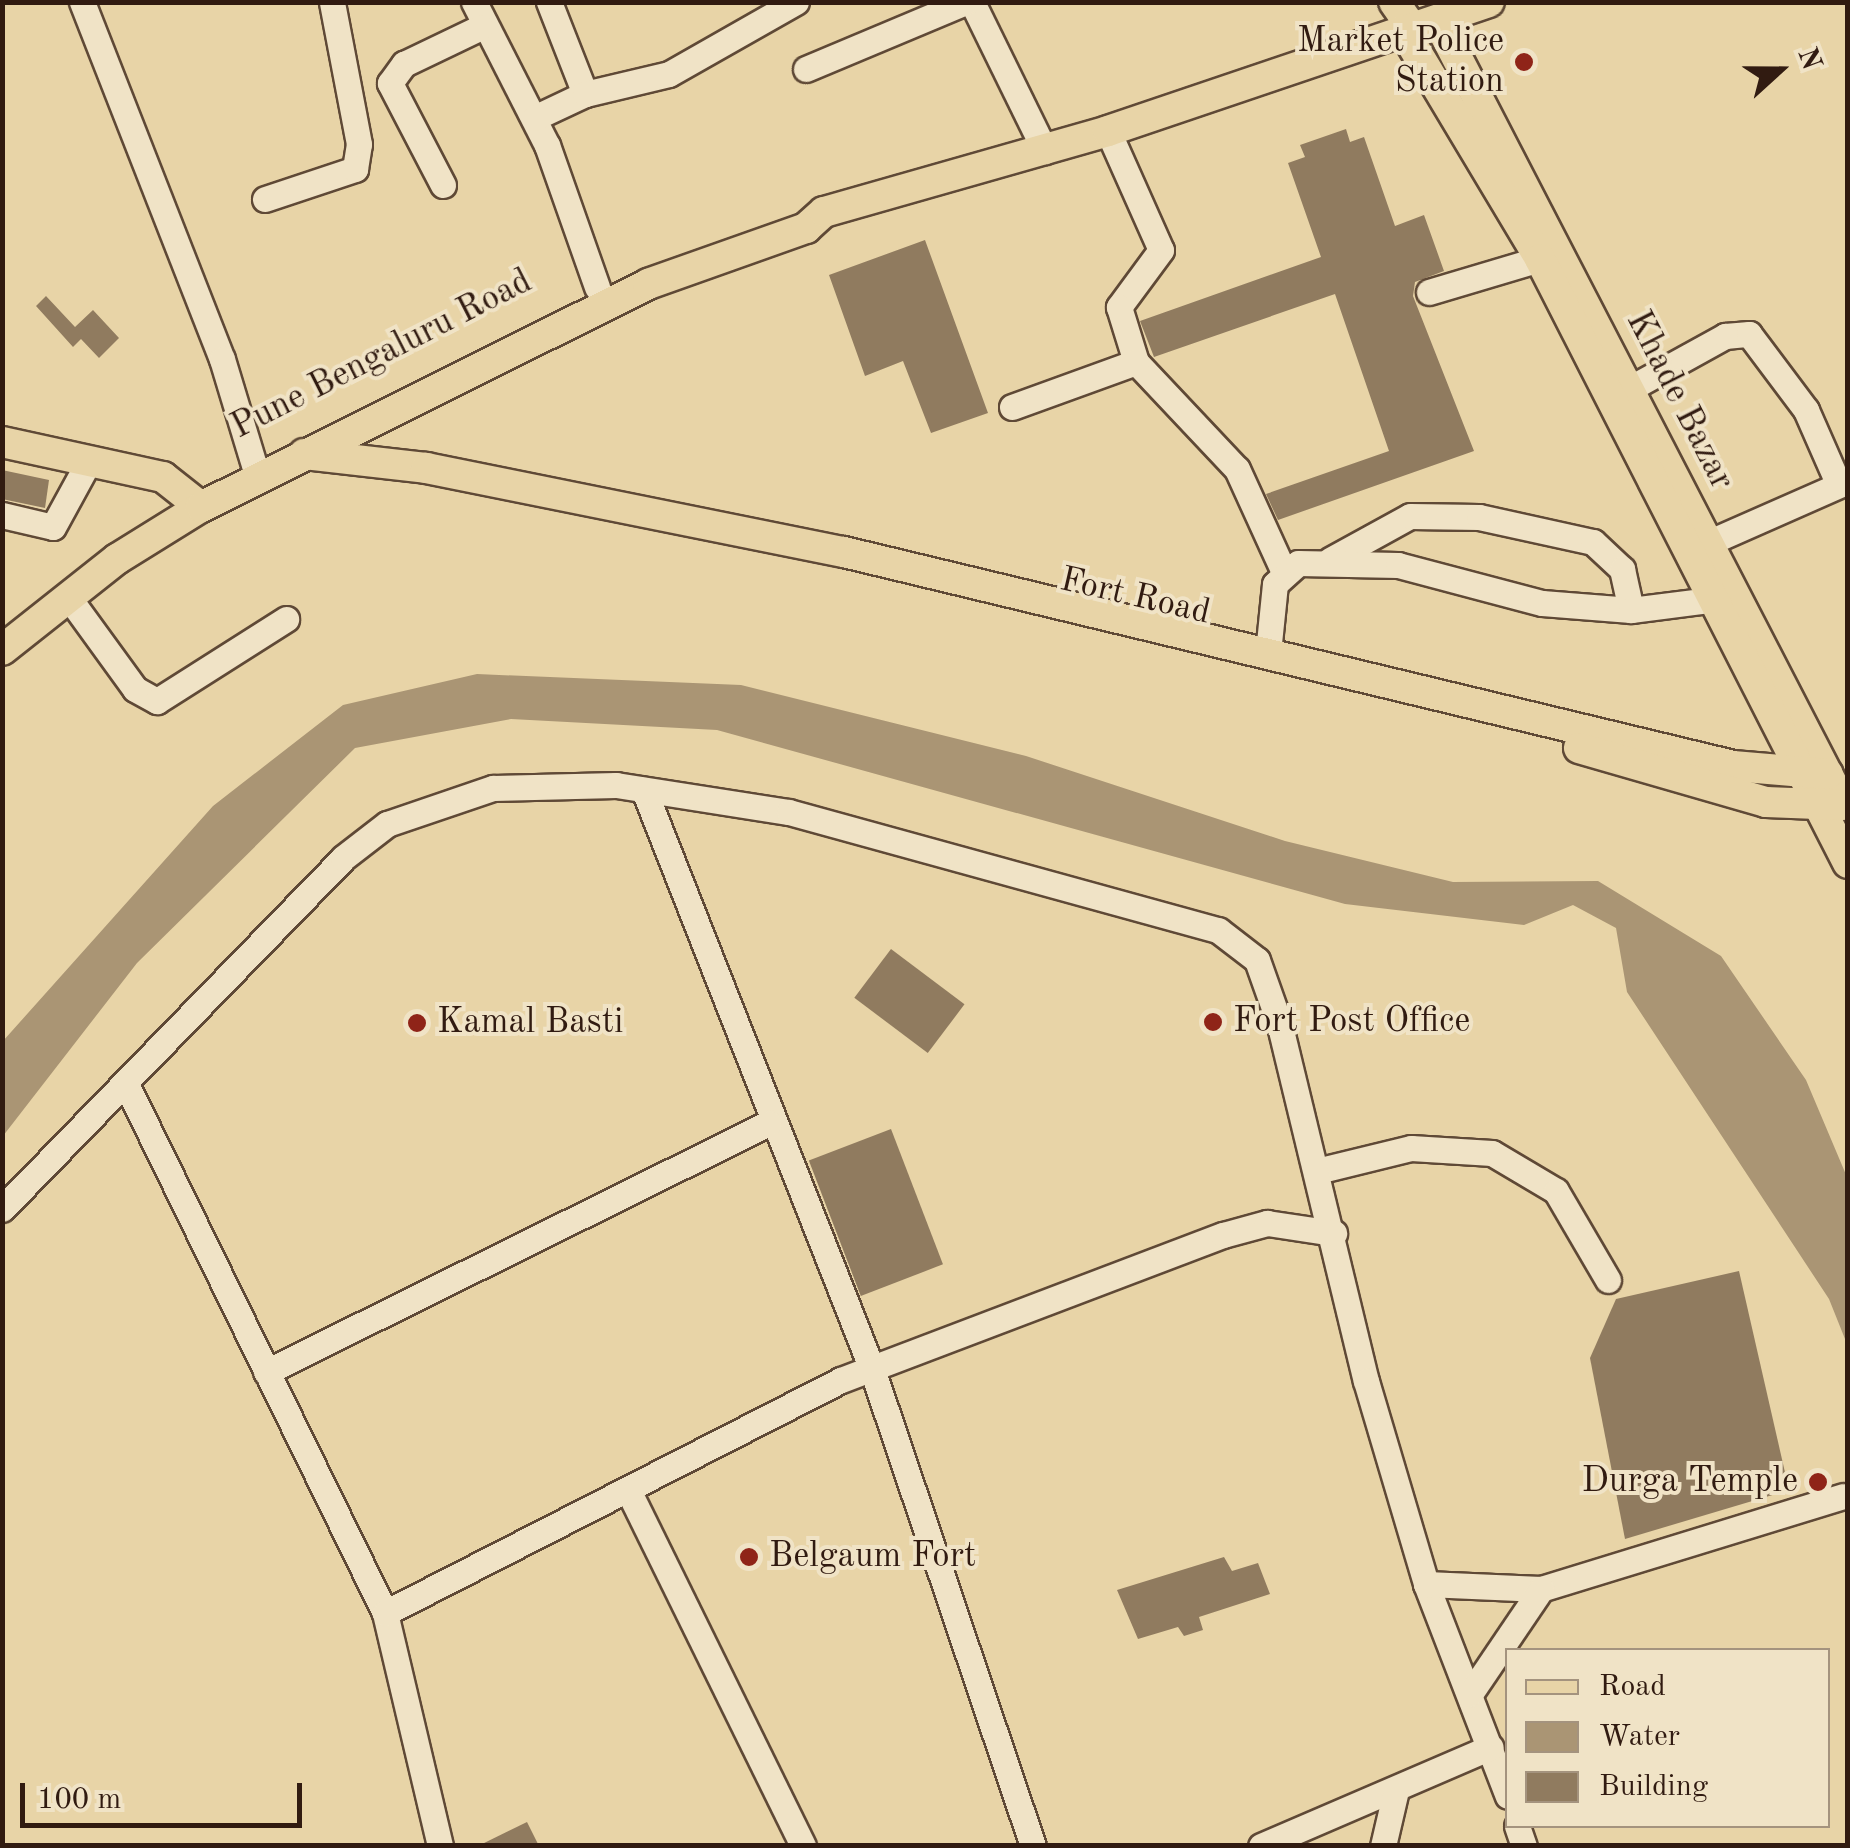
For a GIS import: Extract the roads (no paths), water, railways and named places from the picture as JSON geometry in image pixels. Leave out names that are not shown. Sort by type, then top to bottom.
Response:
[{"type":"main road","name":"Khade Bazar","points":[[1394,2],[1419,29],[1629,389],[1710,542],[1826,771],[1840,808],[1848,863]]},
{"type":"main road","points":[[2,650],[196,499],[648,284],[806,228],[824,212],[1108,131],[1419,29],[1489,2]]},
{"type":"main road","points":[[1419,29],[1710,600],[1826,771]]},
{"type":"main road","name":"Pune Bengaluru Road","points":[[2,624],[254,465],[298,452],[597,287],[800,210],[824,212]]},
{"type":"main road","points":[[2,442],[89,460],[196,499]]},
{"type":"main road","name":"Fort Road","points":[[298,452],[408,472],[422,487],[767,549],[1268,660],[1826,771]]},
{"type":"main road","name":"Fort Road","points":[[1268,660],[1840,808]]},
{"type":"street","points":[[82,2],[222,359],[254,465]]},
{"type":"street","points":[[265,199],[355,170],[359,144],[332,2]]},
{"type":"street","points":[[549,2],[585,94]]},
{"type":"street","points":[[534,118],[585,94],[669,74],[796,2]]},
{"type":"street","points":[[806,69],[968,2],[1045,150]]},
{"type":"street","points":[[443,186],[390,83],[404,64],[478,14],[534,118],[597,287]]},
{"type":"street","points":[[1108,131],[1161,250],[1119,306],[1136,362],[1237,469],[1283,570],[1268,660]]},
{"type":"street","points":[[1429,292],[1540,260]]},
{"type":"street","points":[[1629,389],[1725,336],[1750,334],[1788,380],[1843,482],[1710,542]]},
{"type":"street","points":[[1012,407],[1136,362]]},
{"type":"street","points":[[2,516],[52,527],[89,460]]},
{"type":"street","points":[[1330,560],[1410,516],[1479,517],[1593,542],[1622,569],[1631,610]]},
{"type":"street","points":[[1283,570],[1330,560],[1398,565],[1542,603],[1631,610],[1710,600]]},
{"type":"street","points":[[70,598],[135,690],[157,701],[286,619]]},
{"type":"street","points":[[2,1209],[342,858],[387,824],[531,781],[644,790],[789,812],[1240,941],[1268,989],[1321,1170],[1366,1381],[1426,1584],[1505,1787]]},
{"type":"street","points":[[644,790],[768,1123],[872,1370],[1033,1846]]},
{"type":"street","points":[[126,1084],[385,1613],[440,1846]]},
{"type":"street","points":[[266,1372],[768,1123]]},
{"type":"street","points":[[1321,1170],[1411,1148],[1492,1153],[1556,1191],[1608,1280]]},
{"type":"street","points":[[385,1613],[872,1370],[1222,1234],[1267,1223],[1334,1233]]},
{"type":"street","points":[[630,1492],[804,1846]]},
{"type":"street","points":[[1426,1584],[1541,1590],[1844,1496]]},
{"type":"street","points":[[1470,1694],[1541,1590]]},
{"type":"street","points":[[1261,1846],[1491,1747]]},
{"type":"street","points":[[1384,1846],[1396,1790]]},
{"type":"water","points":[[477,674],[741,685],[1026,756],[1285,841],[1453,882],[1598,881],[1721,956],[1806,1080],[1847,1177],[1847,1344],[1829,1299],[1627,992],[1616,928],[1573,905],[1524,925],[1345,904],[717,730],[511,719],[355,748],[137,963],[3,1136],[3,1041],[213,806],[343,705]]},
{"type":"place","name":"Market Police Station","points":[[1524,62]]},
{"type":"place","name":"Fort Post Office","points":[[1213,1022]]},
{"type":"place","name":"Kamal Basti","points":[[417,1023]]},
{"type":"place","name":"Durga Temple","points":[[1818,1482]]},
{"type":"place","name":"Belgaum Fort","points":[[749,1557]]}]
